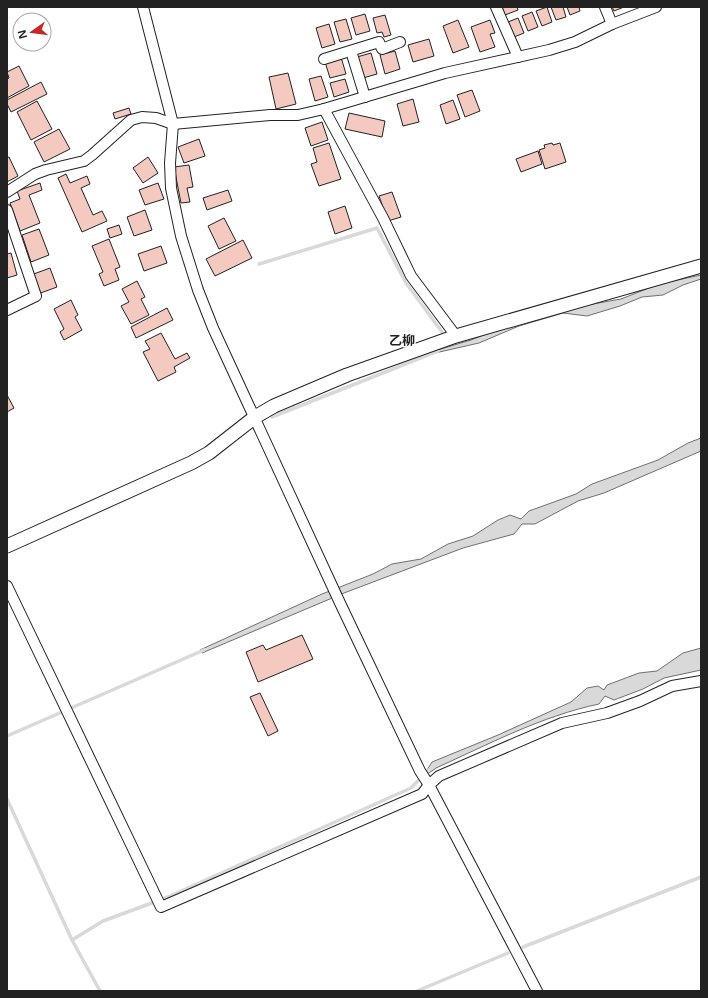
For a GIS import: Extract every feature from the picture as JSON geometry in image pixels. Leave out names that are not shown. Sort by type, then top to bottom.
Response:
[{"type":"street","points":[[143,7],[173,124],[170,162],[171,188],[181,236],[198,290],[213,328],[340,603],[420,771],[428,783],[537,991]]},
{"type":"street","points":[[496,7],[518,57]]},
{"type":"street","points":[[605,7],[612,24]]},
{"type":"street","points":[[7,192],[35,174],[84,160],[92,156],[131,120],[142,117],[156,118],[173,124],[270,115],[298,115],[324,109],[445,73],[549,50],[575,42],[612,24],[656,7]]},
{"type":"street","points":[[324,59],[379,42],[382,49],[400,42]]},
{"type":"street","points":[[351,51],[365,97]]},
{"type":"street","points":[[324,109],[383,218],[411,276],[456,336]]},
{"type":"street","points":[[7,210],[36,296],[7,310]]},
{"type":"street","points":[[7,546],[192,463],[209,453],[255,417],[274,406],[347,375],[456,336],[701,266]]},
{"type":"street","points":[[7,586],[161,907],[422,794],[428,783],[439,776],[562,723],[607,713],[640,701],[672,686],[701,681]]},
{"type":"shaded area","points":[[701,275],[701,279],[683,285],[663,295],[642,297],[620,306],[587,316],[563,313],[519,326],[479,343],[435,353],[434,351],[471,340],[509,325],[564,309],[621,299],[659,284]]},
{"type":"shaded area","points":[[701,438],[701,451],[604,493],[578,501],[535,524],[522,524],[514,534],[463,548],[344,593],[202,653],[200,650],[322,594],[373,574],[392,564],[421,559],[448,544],[473,536],[498,520],[510,515],[521,519],[529,511],[576,494],[592,484],[658,460],[688,443]]},
{"type":"shaded area","points":[[701,648],[701,670],[664,678],[643,689],[614,700],[605,696],[599,704],[578,709],[536,723],[436,768],[429,773],[427,770],[432,762],[498,735],[571,702],[587,688],[598,686],[604,690],[607,685],[639,673],[657,671],[683,653]]},
{"type":"building","points":[[502,7],[517,7],[518,10],[505,15]]},
{"type":"building","points":[[547,7],[552,22],[542,26],[536,11]]},
{"type":"building","points":[[551,7],[563,7],[566,17],[556,20]]},
{"type":"building","points":[[567,7],[579,7],[580,11],[570,15]]},
{"type":"building","points":[[612,7],[624,7],[614,11]]},
{"type":"building","points":[[532,12],[538,27],[528,31],[522,16]]},
{"type":"building","points":[[365,14],[370,31],[356,35],[351,18]]},
{"type":"building","points":[[385,15],[391,35],[384,37],[382,32],[377,33],[373,18]]},
{"type":"building","points":[[518,18],[524,33],[514,37],[508,22]]},
{"type":"building","points":[[346,19],[352,39],[340,42],[334,22]]},
{"type":"building","points":[[458,20],[469,47],[453,53],[443,26]]},
{"type":"building","points":[[490,20],[495,33],[490,34],[495,47],[480,52],[471,27]]},
{"type":"building","points":[[329,24],[335,44],[322,48],[316,28]]},
{"type":"building","points":[[429,39],[434,56],[413,62],[408,45]]},
{"type":"building","points":[[395,51],[400,69],[385,74],[380,55]]},
{"type":"building","points":[[371,53],[377,74],[363,78],[357,57]]},
{"type":"building","points":[[341,57],[346,74],[330,78],[325,62]]},
{"type":"building","points":[[19,66],[29,86],[7,98],[7,79],[9,78],[7,72]]},
{"type":"building","points":[[288,73],[296,104],[276,109],[269,77]]},
{"type":"building","points":[[321,76],[328,97],[315,101],[309,79]]},
{"type":"building","points":[[345,79],[349,92],[334,97],[330,83]]},
{"type":"building","points":[[41,82],[47,94],[11,112],[7,104],[7,100]]},
{"type":"building","points":[[472,90],[480,111],[465,117],[457,95]]},
{"type":"building","points":[[413,99],[419,122],[403,126],[397,104]]},
{"type":"building","points":[[453,100],[460,119],[446,124],[440,105]]},
{"type":"building","points":[[37,101],[52,129],[31,140],[17,112]]},
{"type":"building","points":[[129,108],[131,114],[115,119],[113,113]]},
{"type":"building","points":[[349,113],[385,121],[382,137],[345,129]]},
{"type":"building","points":[[322,122],[328,140],[311,146],[305,128]]},
{"type":"building","points":[[59,129],[70,149],[44,162],[34,142]]},
{"type":"building","points":[[199,139],[205,156],[184,163],[178,147]]},
{"type":"building","points":[[329,143],[341,179],[319,186],[311,164],[317,162],[313,148]]},
{"type":"building","points":[[552,143],[553,145],[560,143],[566,162],[545,169],[539,150],[545,148],[544,145]]},
{"type":"building","points":[[538,151],[542,164],[521,172],[516,159]]},
{"type":"building","points":[[9,157],[18,176],[7,182],[7,158]]},
{"type":"building","points":[[148,157],[158,173],[143,183],[133,168]]},
{"type":"building","points":[[189,165],[193,187],[187,188],[190,202],[181,203],[174,167]]},
{"type":"building","points":[[66,174],[70,183],[87,176],[90,184],[81,188],[93,215],[102,211],[107,221],[82,232],[58,178]]},
{"type":"building","points":[[40,183],[42,190],[29,195],[40,223],[20,231],[10,203],[20,199],[17,191]]},
{"type":"building","points":[[158,183],[164,199],[145,205],[139,190]]},
{"type":"building","points":[[228,190],[232,201],[207,210],[203,198]]},
{"type":"building","points":[[392,192],[401,217],[388,221],[379,196]]},
{"type":"building","points":[[345,206],[352,228],[335,234],[328,212]]},
{"type":"building","points":[[145,210],[152,230],[134,236],[127,217]]},
{"type":"building","points":[[224,218],[236,241],[219,249],[208,226]]},
{"type":"building","points":[[119,225],[122,234],[110,238],[107,229]]},
{"type":"building","points":[[39,229],[49,255],[31,262],[22,235]]},
{"type":"building","points":[[109,239],[120,267],[115,269],[119,280],[104,286],[99,274],[103,272],[92,246]]},
{"type":"building","points":[[243,240],[252,258],[215,276],[206,259]]},
{"type":"building","points":[[161,246],[167,263],[144,271],[138,254]]},
{"type":"building","points":[[11,253],[17,275],[7,278],[7,254]]},
{"type":"building","points":[[50,268],[57,287],[38,294],[31,275]]},
{"type":"building","points":[[137,281],[145,297],[141,299],[149,315],[131,324],[121,306],[129,302],[122,289]]},
{"type":"building","points":[[71,300],[78,315],[75,317],[82,330],[64,340],[60,332],[64,329],[54,309]]},
{"type":"building","points":[[167,308],[173,320],[136,338],[131,327]]},
{"type":"building","points":[[161,333],[175,359],[187,353],[190,358],[174,367],[176,372],[158,381],[143,352],[150,349],[145,341]]},
{"type":"building","points":[[7,395],[14,408],[7,412]]},
{"type":"building","points":[[302,635],[313,659],[258,682],[246,652],[263,645],[266,650]]},
{"type":"building","points":[[260,693],[278,731],[268,736],[250,697]]},
{"type":"waterway","points":[[259,264],[377,228],[406,283],[442,332]]},
{"type":"waterway","points":[[272,417],[438,351]]},
{"type":"waterway","points":[[7,736],[204,650]]},
{"type":"waterway","points":[[72,940],[103,921],[168,897],[411,788],[431,768]]},
{"type":"waterway","points":[[7,799],[72,940],[100,991]]},
{"type":"waterway","points":[[523,947],[701,877]]},
{"type":"waterway","points":[[417,991],[508,953]]},
{"type":"district","name":"乙柳","points":[[402,340]]}]
